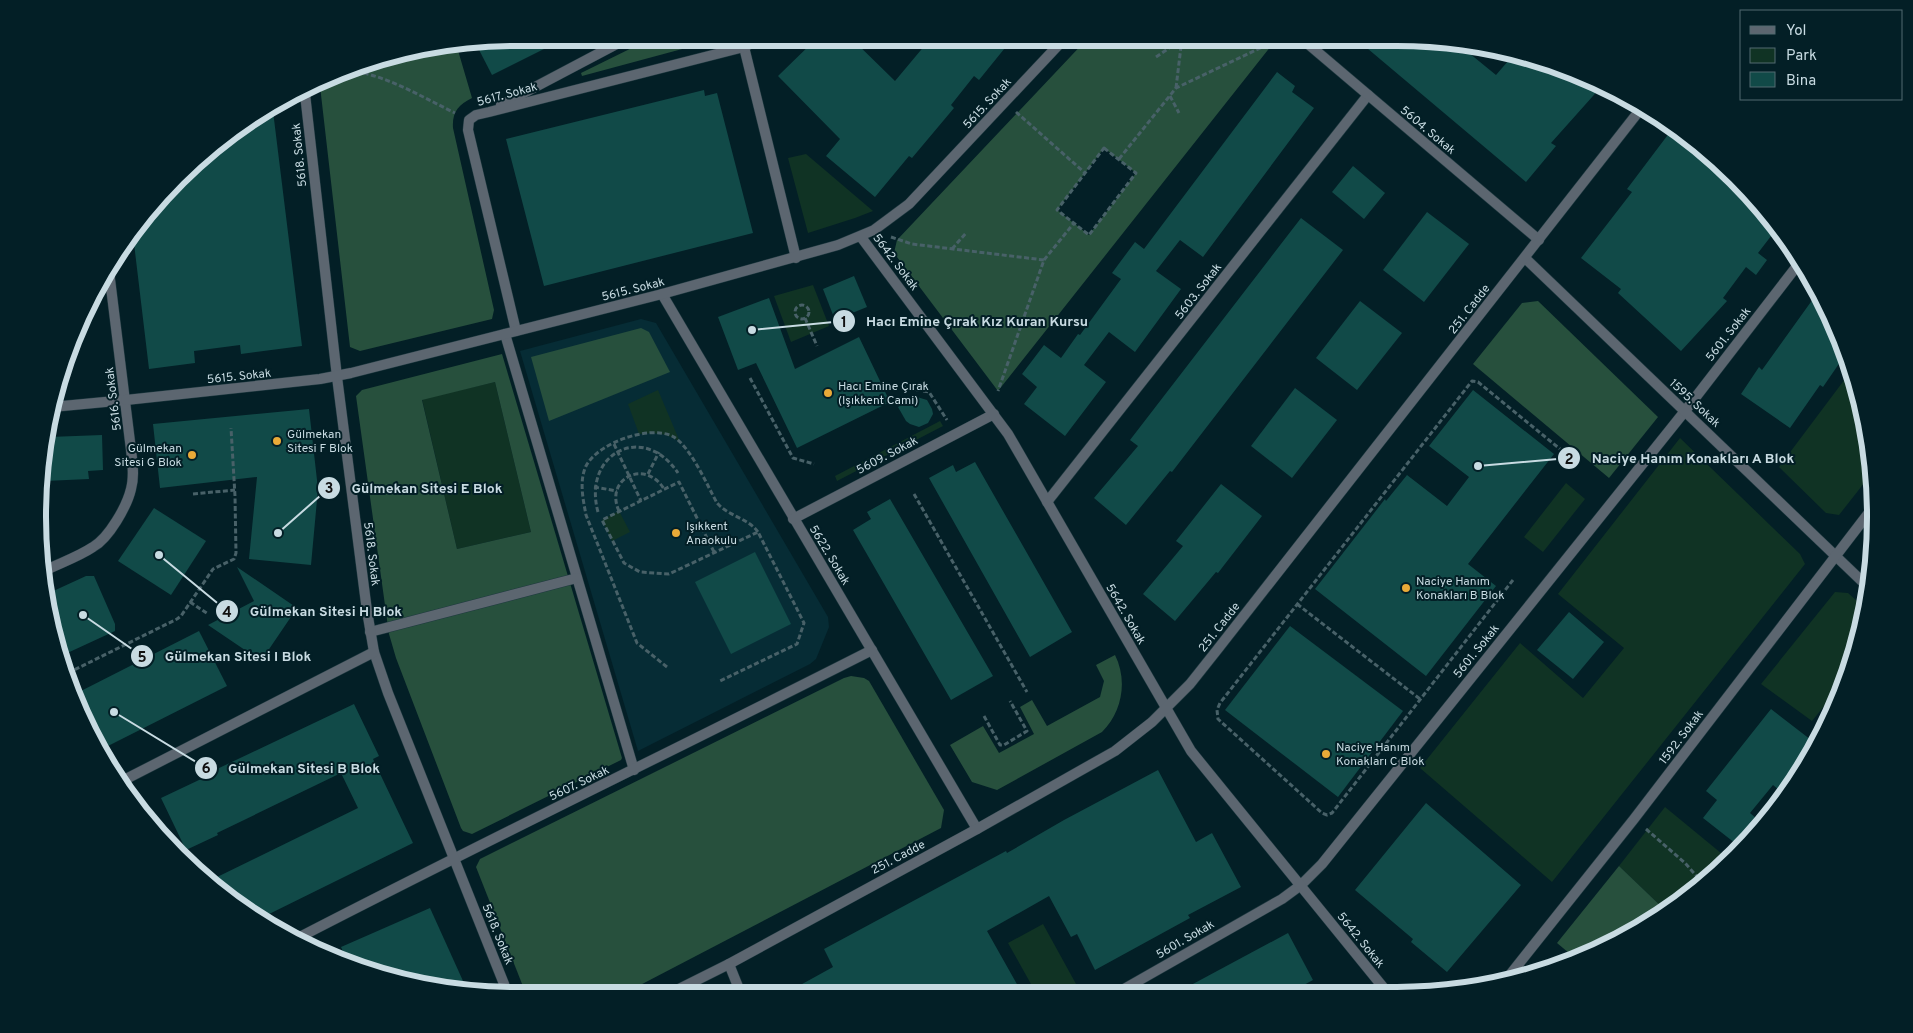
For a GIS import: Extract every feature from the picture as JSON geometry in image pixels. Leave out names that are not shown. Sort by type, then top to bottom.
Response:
[{"type":"street","points":[[489,112],[554,75],[612,46]]},
{"type":"street","name":"5615. Sokak","points":[[60,405],[337,377],[662,294],[796,258],[861,237],[874,230],[909,204],[1058,46]]},
{"type":"street","name":"5604. Sokak","points":[[1310,46],[1539,240]]},
{"type":"street","points":[[744,47],[796,258]]},
{"type":"street","name":"5617. Sokak","points":[[516,331],[468,130],[468,120],[476,115],[744,47]]},
{"type":"street","name":"5603. Sokak","points":[[1047,502],[1368,95]]},
{"type":"street","name":"5618. Sokak","points":[[305,97],[337,377],[374,652],[388,693],[505,987]]},
{"type":"street","name":"251. Cadde","points":[[683,987],[1115,751],[1134,738],[1166,709],[1206,663],[1638,113]]},
{"type":"street","name":"5642. Sokak","points":[[861,237],[994,414],[1191,751],[1302,885],[1383,987]]},
{"type":"street","name":"1595. Sokak","points":[[1525,258],[1862,582]]},
{"type":"street","name":"5601. Sokak","points":[[1125,987],[1282,899],[1302,885],[1322,864],[1685,411],[1795,268]]},
{"type":"street","name":"5616. Sokak","points":[[49,569],[99,543],[109,531],[126,503],[132,487],[133,468],[126,400],[110,279]]},
{"type":"street","name":"5622. Sokak","points":[[662,294],[977,828]]},
{"type":"street","points":[[504,334],[634,770]]},
{"type":"street","name":"5609. Sokak","points":[[793,519],[994,414]]},
{"type":"street","name":"1592. Sokak","points":[[1512,972],[1634,819],[1867,515]]},
{"type":"street","points":[[370,632],[577,578]]},
{"type":"street","name":"5607. Sokak","points":[[303,935],[872,650]]},
{"type":"street","points":[[126,779],[374,652]]},
{"type":"street","points":[[728,964],[739,987]]},
{"type":"path","points":[[1156,57],[1172,46]]},
{"type":"path","points":[[1176,88],[1181,46]]},
{"type":"path","points":[[1119,160],[1176,88],[1264,46]]},
{"type":"path","points":[[361,72],[395,83],[468,120]]},
{"type":"path","points":[[1170,96],[1179,113]]},
{"type":"path","points":[[1005,102],[1085,173]]},
{"type":"path","points":[[1104,148],[1136,172],[1090,235],[1057,210],[1085,173],[1104,148]]},
{"type":"path","points":[[998,391],[1044,260],[1074,223]]},
{"type":"path","points":[[874,230],[912,244],[1044,260]]},
{"type":"path","points":[[952,249],[966,233]]},
{"type":"path","points":[[799,305],[808,307],[809,314],[805,318],[799,318],[796,315],[795,310],[799,305]]},
{"type":"path","points":[[805,318],[817,346]]},
{"type":"path","points":[[750,378],[793,458],[814,464]]},
{"type":"path","points":[[1513,580],[1332,813],[1322,812],[1218,719],[1217,710],[1220,703],[1472,381],[1478,382],[1560,449],[1566,467]]},
{"type":"path","points":[[901,386],[929,392],[955,434]]},
{"type":"path","points":[[72,671],[177,619],[216,566],[231,561],[235,556],[235,490],[231,428]]},
{"type":"path","points":[[667,667],[637,643],[586,515],[582,486],[586,466],[591,459],[614,444],[651,432],[672,436],[680,442],[688,452],[717,503],[723,509],[751,524],[758,532],[804,623],[796,644],[720,681]]},
{"type":"path","points":[[614,444],[641,500]]},
{"type":"path","points":[[598,512],[594,487],[598,473],[606,461],[618,452],[631,447],[645,447],[659,452],[670,461],[678,473]]},
{"type":"path","points":[[648,474],[659,452]]},
{"type":"path","points":[[619,511],[616,504],[617,491],[622,481],[629,476],[637,473],[648,474],[660,482],[664,489]]},
{"type":"path","points":[[714,552],[679,482],[602,520],[624,562],[635,570],[669,574],[758,532]]},
{"type":"path","points":[[594,487],[617,491]]},
{"type":"path","points":[[194,494],[235,490]]},
{"type":"path","points":[[914,494],[1027,692]]},
{"type":"path","points":[[190,602],[208,614]]},
{"type":"path","points":[[1297,604],[1420,699]]},
{"type":"path","points":[[984,716],[1000,745],[1011,741],[1026,731],[1010,701]]},
{"type":"path","points":[[1634,819],[1685,863],[1698,878]]},
{"type":"shaded area","name":"Işıkkent Anaokulu","points":[[641,319],[656,323],[828,617],[829,627],[816,659],[810,664],[638,751],[520,351]]},
{"type":"green space","points":[[636,46],[693,46],[582,76],[581,73]]},
{"type":"green space","points":[[1080,46],[1271,46],[998,391],[894,253],[897,240]],"holes":[[[1104,148],[1136,173],[1089,235],[1057,210]]]},
{"type":"green space","points":[[458,50],[472,98],[463,103],[455,113],[453,128],[494,310],[492,319],[360,351],[350,347],[320,90],[365,71],[395,62]]},
{"type":"green space","points":[[806,154],[873,211],[808,233],[788,158]]},
{"type":"green space","points":[[813,285],[829,326],[791,342],[774,296]]},
{"type":"green space","points":[[1538,301],[1658,417],[1609,478],[1473,364],[1522,303]]},
{"type":"green space","points":[[641,328],[649,332],[670,372],[549,421],[531,357]]},
{"type":"green space","points":[[502,354],[622,758],[472,834],[463,831],[461,828],[396,658],[389,634],[356,396],[362,390]],"holes":[[[495,382],[531,532],[457,549],[422,400]]]},
{"type":"green space","points":[[1846,378],[1858,425],[1866,481],[1839,515],[1826,513],[1779,467]]},
{"type":"green space","points":[[495,382],[531,532],[457,549],[422,399]]},
{"type":"green space","points":[[658,390],[680,442],[661,434],[639,434],[628,404]]},
{"type":"green space","points":[[940,421],[943,426],[837,481],[835,476]]},
{"type":"green space","points":[[1680,438],[1800,554],[1805,564],[1552,882],[1420,768],[1520,643],[1583,698],[1624,648],[1558,594]]},
{"type":"green space","points":[[1566,483],[1585,499],[1543,552],[1524,537]]},
{"type":"green space","points":[[619,511],[630,532],[612,541],[602,520]]},
{"type":"green space","points":[[1835,592],[1848,593],[1859,603],[1851,638],[1831,696],[1812,721],[1761,684]]},
{"type":"green space","points":[[1115,655],[1121,675],[1121,696],[1114,715],[1102,732],[997,790],[972,782],[950,745],[983,726],[999,753],[1034,734],[1020,707],[1032,700],[1047,726],[1100,697],[1104,681],[1096,665]]},
{"type":"green space","points":[[851,676],[864,678],[869,681],[944,810],[941,828],[636,987],[523,987],[476,867],[480,859]]},
{"type":"green space","points":[[1665,807],[1723,855],[1683,890],[1660,905],[1619,866]]},
{"type":"green space","points":[[1619,866],[1660,905],[1632,924],[1570,954],[1557,943]]},
{"type":"green space","points":[[1043,924],[1078,987],[1033,987],[1008,943]]},
{"type":"building","points":[[550,46],[492,75],[478,48]]},
{"type":"building","points":[[809,46],[859,46],[895,81],[924,46],[1007,46],[979,80],[974,76],[951,105],[954,108],[912,158],[909,156],[875,197],[826,156],[840,139],[778,76]]},
{"type":"building","points":[[1364,46],[1427,47],[1467,52],[1496,75],[1509,60],[1548,71],[1597,92],[1551,143],[1556,146],[1526,182]]},
{"type":"building","points":[[1277,72],[1295,86],[1292,92],[1314,108],[1203,257],[1180,240],[1156,271],[1181,289],[1135,352],[1109,332],[1084,365],[1106,382],[1065,436],[1024,404],[1037,387],[1022,374],[1044,345],[1061,358],[1121,279],[1112,273],[1135,242],[1144,249]]},
{"type":"building","points":[[704,90],[705,96],[717,93],[753,233],[544,286],[506,139]]},
{"type":"building","points":[[273,114],[302,346],[241,354],[240,345],[194,351],[195,363],[149,369],[134,243],[163,206],[206,163],[230,143]]},
{"type":"building","points":[[1669,133],[1707,163],[1729,184],[1773,234],[1758,253],[1767,260],[1756,275],[1746,267],[1723,298],[1727,301],[1681,351],[1618,293],[1621,289],[1581,258],[1632,192],[1627,189]]},
{"type":"building","points":[[1353,166],[1385,193],[1364,219],[1332,192]]},
{"type":"building","points":[[1427,212],[1469,244],[1424,302],[1383,270]]},
{"type":"building","points":[[1301,218],[1343,250],[1172,472],[1170,471],[1126,525],[1094,498],[1138,446],[1130,440]]},
{"type":"building","points":[[854,276],[867,307],[835,320],[823,289]]},
{"type":"building","name":"Hacı Emine Çırak (Işıkkent Cami)","points":[[769,298],[795,369],[859,337],[890,402],[797,448],[756,363],[738,370],[718,317]]},
{"type":"building","points":[[1813,299],[1841,361],[1823,387],[1820,385],[1790,428],[1741,394],[1759,367],[1762,370]]},
{"type":"building","points":[[1360,301],[1402,333],[1357,390],[1316,358]]},
{"type":"building","points":[[1295,388],[1337,420],[1292,478],[1251,446]]},
{"type":"building","points":[[1473,390],[1554,454],[1468,564],[1496,586],[1426,676],[1315,589],[1385,499],[1386,501],[1407,475],[1447,506],[1469,477],[1429,446]]},
{"type":"building","points":[[917,397],[927,400],[933,414],[928,423],[919,427],[906,421],[898,407]]},
{"type":"building","points":[[309,409],[318,489],[311,565],[249,559],[257,477],[160,488],[153,424]]},
{"type":"building","points":[[102,435],[103,470],[88,471],[89,479],[47,481],[53,437]]},
{"type":"building","points":[[975,462],[1072,632],[1030,657],[929,478],[953,465],[956,472]]},
{"type":"building","points":[[1221,484],[1262,516],[1218,573],[1216,572],[1175,621],[1143,594],[1183,546],[1176,541]]},
{"type":"building","points":[[890,499],[993,676],[951,700],[853,530],[871,519],[867,512]]},
{"type":"building","points":[[154,508],[206,541],[171,595],[118,561]]},
{"type":"building","points":[[755,552],[791,624],[731,654],[695,582]]},
{"type":"building","points":[[237,567],[297,608],[261,661],[208,625],[254,601]]},
{"type":"building","points":[[86,576],[94,576],[115,624],[115,631],[67,653],[52,592]]},
{"type":"building","points":[[1569,612],[1604,642],[1573,679],[1537,650]]},
{"type":"building","name":"Naciye Hanım Konakları C Blok","points":[[1290,626],[1403,711],[1338,797],[1225,710]]},
{"type":"building","points":[[199,631],[227,686],[106,747],[80,691]]},
{"type":"building","points":[[354,704],[379,756],[373,759],[413,843],[267,915],[215,878],[358,808],[341,773],[186,850],[161,798],[218,771],[217,769]]},
{"type":"building","points":[[1771,709],[1810,739],[1779,790],[1773,785],[1750,813],[1757,819],[1735,843],[1703,818],[1717,800],[1706,791]]},
{"type":"building","points":[[1158,770],[1196,842],[1212,833],[1241,887],[1188,915],[1190,918],[1095,970],[1077,934],[1071,937],[1049,896],[987,931],[1019,987],[797,987],[833,967],[824,949],[1006,851],[1007,853]]},
{"type":"building","points":[[1426,803],[1521,885],[1447,972],[1411,942],[1413,939],[1355,890]]},
{"type":"building","points":[[430,908],[464,984],[395,971],[344,954],[341,947]]},
{"type":"building","points":[[1288,933],[1313,980],[1300,987],[1187,987]]},
{"type":"place","name":"Hacı Emine Çırak Kız Kuran Kursu","points":[[752,330]]},
{"type":"place","name":"Hacı Emine Çırak (Işıkkent Cami)","points":[[828,393]]},
{"type":"place","name":"Gülmekan Sitesi F Blok","points":[[277,441]]},
{"type":"place","name":"Gülmekan Sitesi G Blok","points":[[192,455]]},
{"type":"place","name":"Naciye Hanım Konakları A Blok","points":[[1478,466]]},
{"type":"place","name":"Gülmekan Sitesi E Blok","points":[[278,533]]},
{"type":"place","name":"Işıkkent Anaokulu","points":[[676,533]]},
{"type":"place","name":"Gülmekan Sitesi H Blok","points":[[159,555]]},
{"type":"place","name":"Naciye Hanım Konakları B Blok","points":[[1406,588]]},
{"type":"place","name":"Gülmekan Sitesi I Blok","points":[[83,615]]},
{"type":"place","name":"Gülmekan Sitesi B Blok","points":[[114,712]]},
{"type":"place","name":"Naciye Hanım Konakları C Blok","points":[[1326,754]]}]
